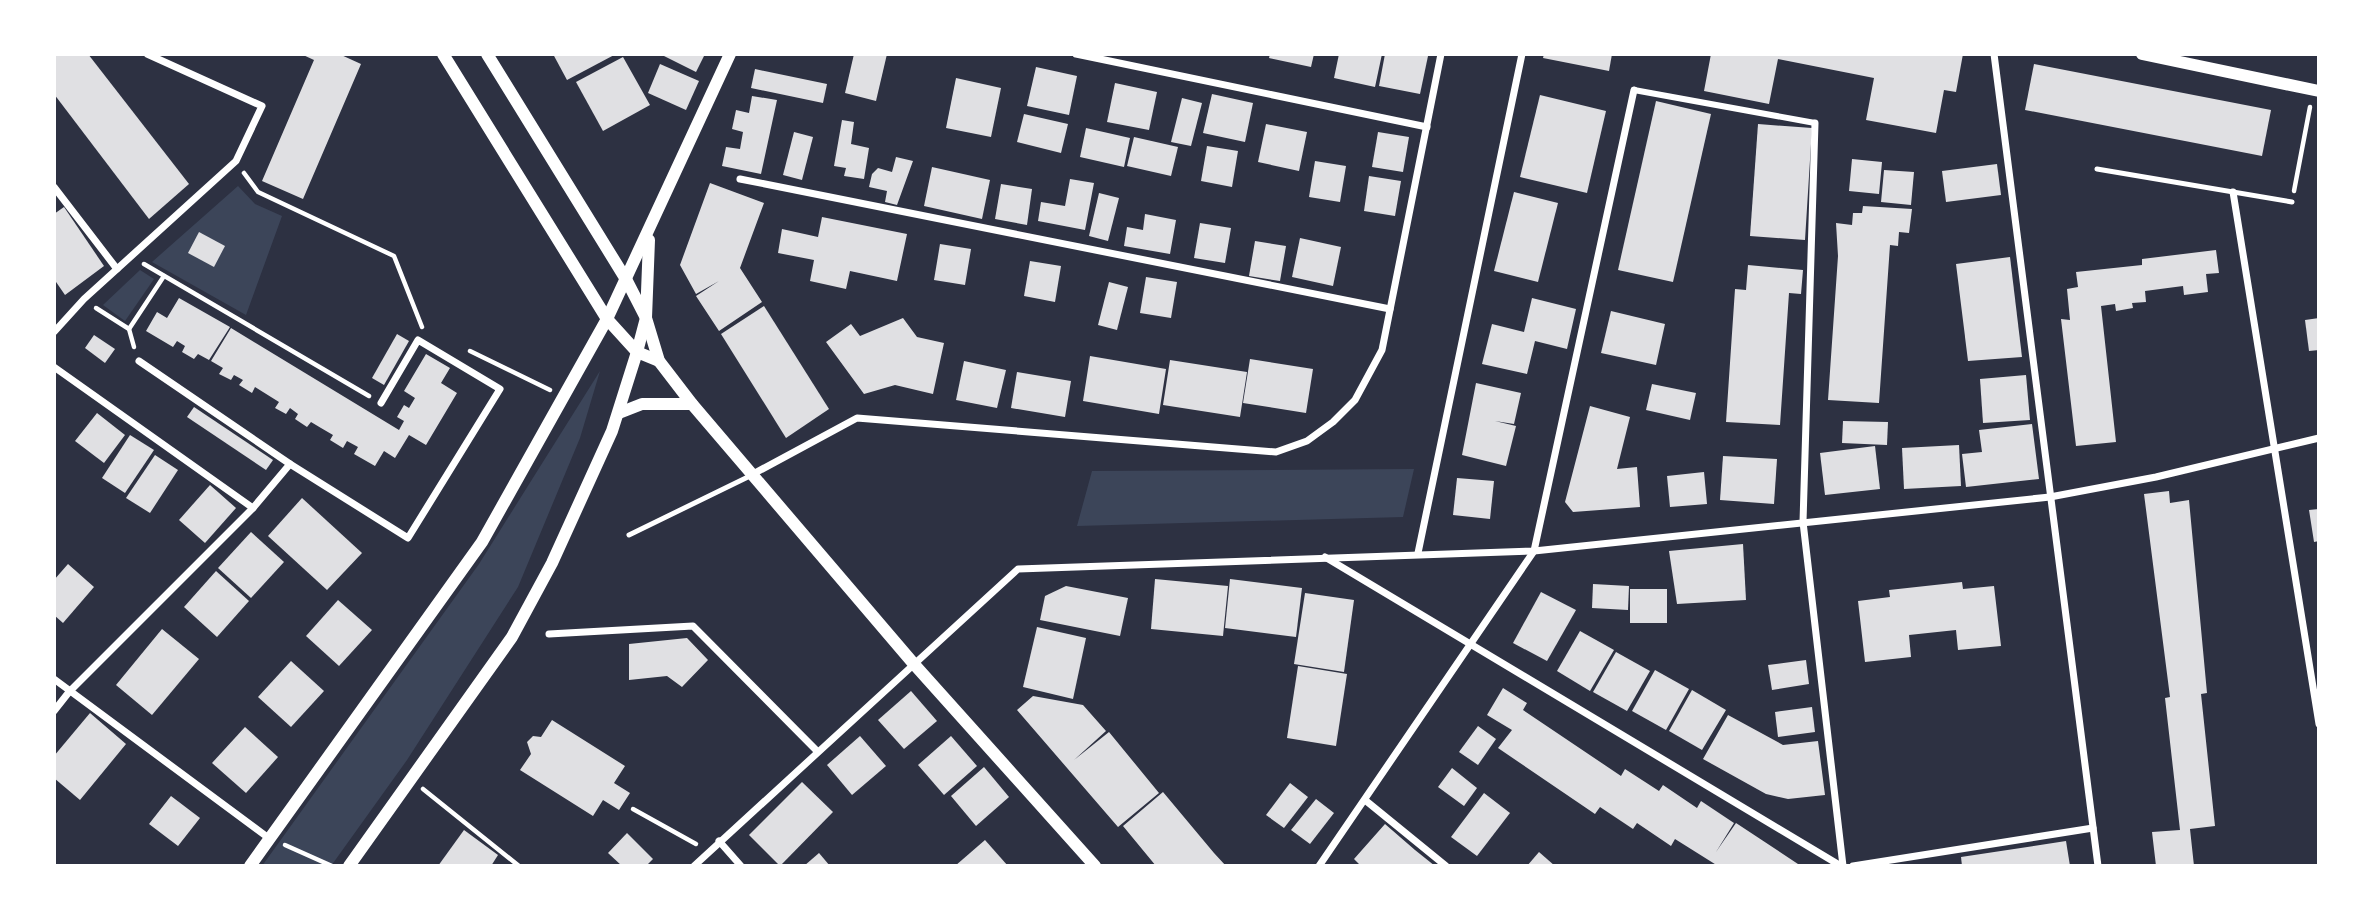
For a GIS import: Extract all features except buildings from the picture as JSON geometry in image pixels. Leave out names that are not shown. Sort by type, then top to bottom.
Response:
[{"type":"street","points":[[54,332],[84,299],[236,161],[262,106],[147,54]]},
{"type":"street","points":[[443,54],[607,319],[638,352],[659,361]]},
{"type":"street","points":[[487,54],[627,281],[646,318],[659,361],[692,404],[913,663],[1095,866]]},
{"type":"street","points":[[250,866],[482,542],[565,398],[627,281],[730,54]]},
{"type":"street","points":[[1076,54],[1427,127]]},
{"type":"street","points":[[753,474],[857,418],[1276,452],[1307,441],[1333,422],[1355,400],[1382,350],[1441,54]]},
{"type":"street","points":[[1418,553],[1522,54]]},
{"type":"street","points":[[1994,54],[2098,866]]},
{"type":"street","points":[[2143,54],[2316,90]]},
{"type":"street","points":[[1319,866],[1534,551],[1634,90],[1815,122],[1803,522],[1842,866]]},
{"type":"street","points":[[740,179],[1390,310]]},
{"type":"street","points":[[54,187],[117,269]]},
{"type":"street","points":[[2232,192],[2319,724]]},
{"type":"street","points":[[349,866],[512,637],[552,563],[619,413],[638,352],[646,318],[649,232]]},
{"type":"street","points":[[139,362],[290,464],[408,538],[500,388],[418,340],[381,403]]},
{"type":"street","points":[[54,367],[253,508]]},
{"type":"street","points":[[619,413],[642,404],[692,404]]},
{"type":"street","points":[[694,866],[1018,569],[1534,551],[2050,497],[2156,477],[2319,438]]},
{"type":"street","points":[[54,710],[253,508],[290,464]]},
{"type":"street","points":[[1325,557],[1842,866]]},
{"type":"street","points":[[549,634],[693,626],[817,751]]},
{"type":"street","points":[[54,679],[270,839]]},
{"type":"street","points":[[1365,800],[1446,866]]},
{"type":"street","points":[[1853,866],[2093,828]]},
{"type":"street","points":[[719,841],[741,866]]},
{"type":"lane","points":[[2097,169],[2292,202]]},
{"type":"lane","points":[[629,534],[753,474]]},
{"type":"path","points":[[2292,202],[2316,90]]},
{"type":"path","points":[[236,161],[258,192],[394,256],[422,327],[434,333]]},
{"type":"path","points":[[131,256],[381,403]]},
{"type":"path","points":[[129,329],[164,276]]},
{"type":"path","points":[[84,299],[129,329],[139,362]]},
{"type":"path","points":[[458,345],[565,398]]},
{"type":"path","points":[[411,780],[519,866]]},
{"type":"path","points":[[633,809],[710,852]]},
{"type":"path","points":[[270,839],[332,866]]},
{"type":"shaded area","points":[[238,186],[255,204],[282,216],[246,315],[152,262]]},
{"type":"shaded area","points":[[140,270],[154,279],[125,321],[103,305]]},
{"type":"shaded area","points":[[600,371],[580,438],[518,587],[407,760],[331,866],[262,866],[479,564]]},
{"type":"shaded area","points":[[1414,469],[1403,517],[1077,526],[1092,471]]}]
